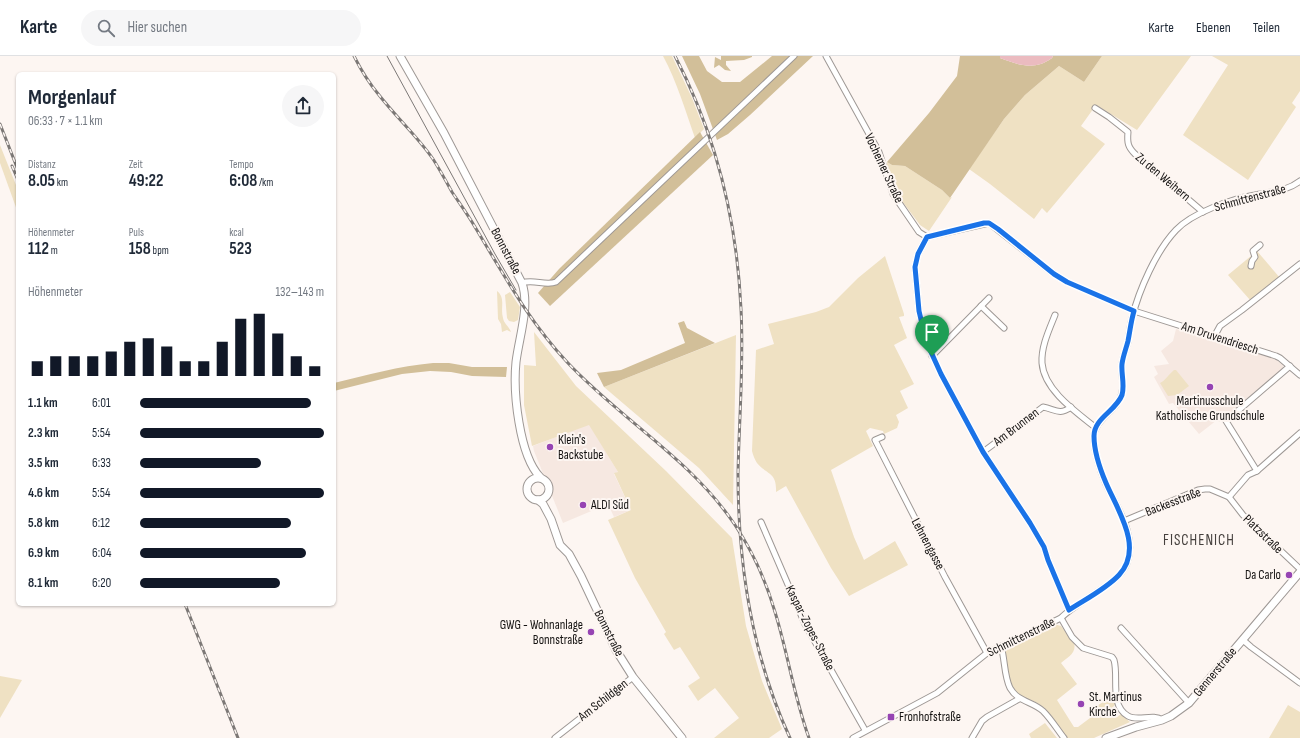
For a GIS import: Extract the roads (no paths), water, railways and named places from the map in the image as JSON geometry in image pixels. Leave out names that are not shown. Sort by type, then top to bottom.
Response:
[{"type":"main road","name":"Bonnstraße","points":[[400,56],[444,134],[522,283],[526,298],[516,364],[516,398],[519,424],[525,448],[531,465],[540,477]]},
{"type":"main road","name":"Bonnstraße","points":[[529,481],[531,465]]},
{"type":"main road","points":[[536,477],[540,477],[544,478],[550,487],[549,494],[544,499],[538,500],[531,498],[527,488],[529,481],[536,477]]},
{"type":"main road","name":"Bonnstraße","points":[[549,494],[551,519]]},
{"type":"main road","name":"Bonnstraße","points":[[538,500],[551,519],[560,545],[569,554],[616,650],[633,677],[682,738]]},
{"type":"main road","name":"Gennerstraße","points":[[1106,738],[1118,736],[1162,720],[1171,716],[1189,703],[1300,572]]},
{"type":"street","points":[[522,283],[534,281],[552,284],[556,282],[794,56]]},
{"type":"street","name":"Vochemer Straße","points":[[826,56],[878,152],[894,194],[919,232],[927,237]]},
{"type":"street","name":"Zu den Weihern","points":[[1095,108],[1128,132],[1127,142],[1129,148],[1151,169],[1186,196],[1203,212]]},
{"type":"street","name":"Schmittenstraße","points":[[853,738],[937,693],[987,653],[1061,618],[1069,610],[1118,577],[1124,569],[1130,553],[1129,544],[1124,521],[1101,471],[1094,442],[1095,427],[1119,401],[1122,393],[1123,357],[1134,311],[1151,267],[1162,247],[1177,228],[1203,212],[1243,197],[1288,189],[1300,181]]},
{"type":"street","points":[[1069,610],[1041,541],[983,452],[932,356],[926,341],[919,311],[915,267],[918,254],[927,237],[989,223],[1054,274],[1067,282],[1134,311]]},
{"type":"street","points":[[1251,266],[1252,260],[1255,257],[1253,251],[1260,246]]},
{"type":"street","points":[[1214,337],[1220,326],[1300,264]]},
{"type":"street","points":[[932,356],[989,298]]},
{"type":"street","points":[[981,306],[1004,328]]},
{"type":"street","name":"Am Druvendriesch","points":[[1134,311],[1276,356],[1300,375]]},
{"type":"street","points":[[1055,315],[1044,346],[1042,363],[1046,378],[1055,391],[1071,407],[1095,427]]},
{"type":"street","points":[[1257,471],[1226,421],[1290,366]]},
{"type":"street","name":"Am Brunnen","points":[[983,452],[1043,407],[1054,412],[1061,412],[1071,407]]},
{"type":"street","points":[[1229,497],[1248,475],[1257,471],[1300,433]]},
{"type":"street","name":"Lehnengasse","points":[[882,437],[875,440],[949,584],[987,653]]},
{"type":"street","name":"Backesstraße","points":[[1124,521],[1198,490],[1205,489],[1223,494]]},
{"type":"street","name":"Platzstraße","points":[[1223,494],[1229,497],[1243,515],[1300,569]]},
{"type":"street","name":"Kaspar-Zopes-Straße","points":[[761,522],[805,624],[863,734]]},
{"type":"street","points":[[1061,618],[1072,638],[1083,648],[1112,657],[1114,660],[1119,706],[1125,714],[1130,717],[1160,718],[1162,720]]},
{"type":"street","points":[[1121,628],[1189,703]]},
{"type":"street","points":[[1243,640],[1300,683]]},
{"type":"street","points":[[1001,646],[1010,687],[1020,699],[1043,711],[1064,738]]},
{"type":"street","name":"Am Schildgen","points":[[555,738],[633,677]]},
{"type":"street","points":[[972,738],[982,721],[1020,699]]},
{"type":"tram line","points":[[387,56],[516,290]]},
{"type":"railway","points":[[354,56],[375,90],[433,159],[517,297],[540,330],[567,362],[588,383],[676,459],[698,480],[717,501],[742,535],[763,578],[771,600],[780,628],[799,707],[809,738]]},
{"type":"railway","points":[[675,56],[702,116],[713,148],[722,179],[735,243],[739,276],[742,330],[738,474],[744,576],[757,642],[766,675],[790,738]]},
{"type":"railway","points":[[0,124],[16,165]]},
{"type":"railway","points":[[12,166],[16,175]]},
{"type":"railway","points":[[186,606],[238,738]]},
{"type":"place","name":"Martinusschule Katholische Grundschule","points":[[1210,387]]},
{"type":"place","name":"Klein's Backstube","points":[[550,447]]},
{"type":"place","name":"ALDI Süd","points":[[583,505]]},
{"type":"place","name":"Da Carlo","points":[[1289,575]]},
{"type":"place","name":"GWG - Wohnanlage Bonnstraße","points":[[591,632]]},
{"type":"place","name":"St. Martinus Kirche","points":[[1081,704]]},
{"type":"place","name":"Fronhofstraße","points":[[891,717]]},
{"type":"district","name":"FISCHENICH","points":[[1199,540]]}]
